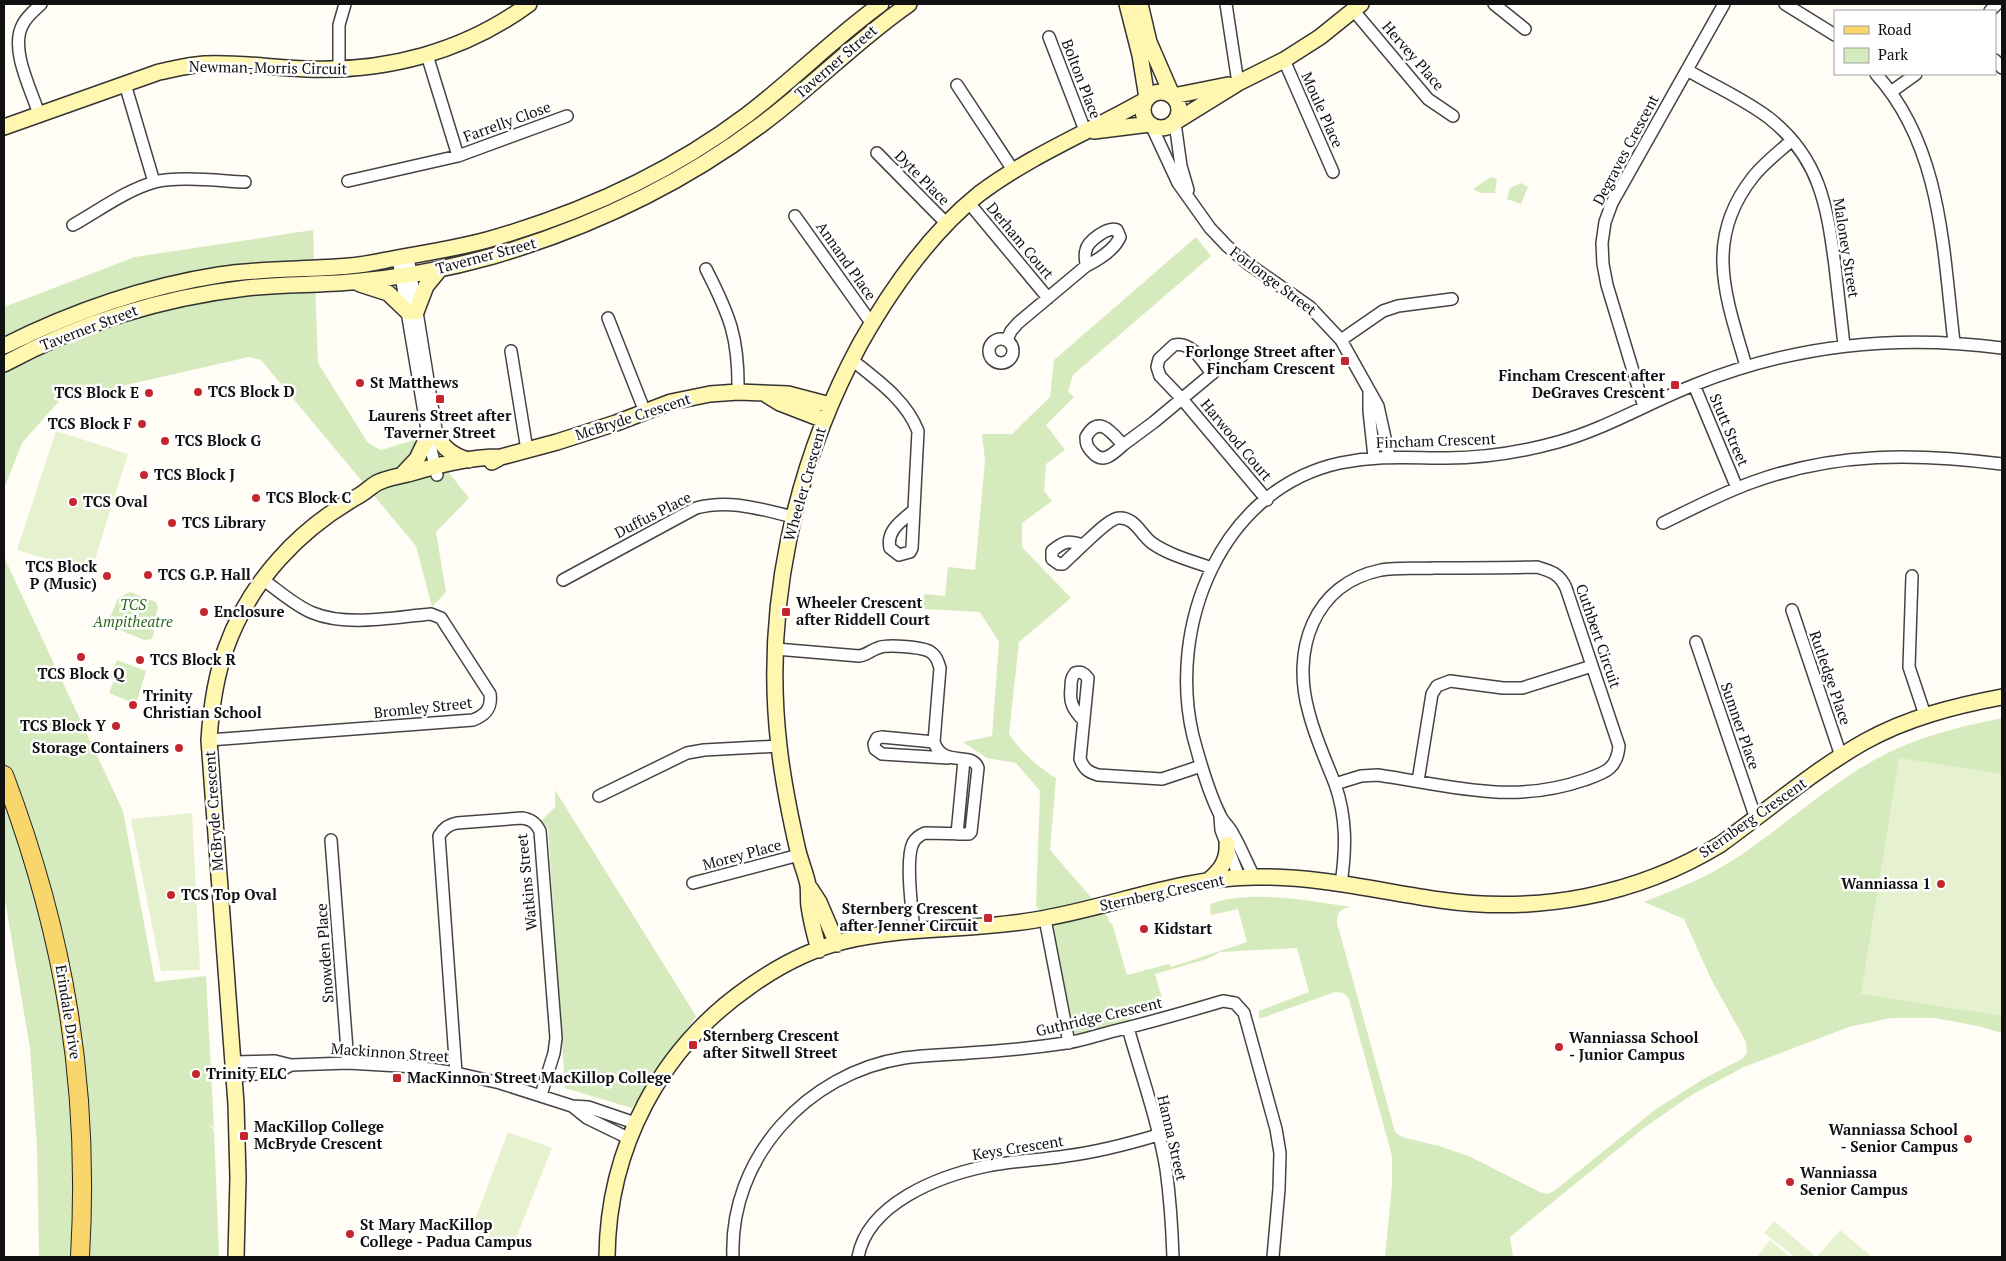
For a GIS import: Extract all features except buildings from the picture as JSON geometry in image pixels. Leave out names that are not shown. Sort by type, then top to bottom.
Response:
[{"type":"main road","name":"Erindale Drive","points":[[4,775],[42,887],[54,934],[71,1022],[82,1136],[83,1184],[80,1257]]},
{"type":"street","points":[[40,114],[18,51],[17,38],[25,21],[41,4]]},
{"type":"street","points":[[339,70],[339,25],[345,4]]},
{"type":"street","name":"Newman-Morris Circuit","points":[[4,127],[159,72],[204,64],[339,70],[380,66],[427,55],[492,28],[529,4]]},
{"type":"street","name":"Taverner Street","points":[[4,346],[82,311],[155,288],[220,275],[278,269],[350,266],[403,257],[485,240],[587,206],[658,172],[745,117],[791,80],[852,26],[881,4]]},
{"type":"street","name":"Taverner Street","points":[[4,364],[71,332],[134,310],[201,294],[299,284],[351,282],[440,269],[492,256],[595,220],[669,183],[716,156],[802,92],[865,36],[909,4]]},
{"type":"street","points":[[1127,4],[1140,55],[1147,99],[1143,112],[1150,125],[1163,128],[1238,83],[1284,60],[1320,37],[1358,7]]},
{"type":"street","points":[[1140,4],[1149,42],[1180,108],[1175,122]]},
{"type":"street","points":[[1226,4],[1238,83]]},
{"type":"street","points":[[1494,4],[1525,29]]},
{"type":"street","name":"Degraves Crescent","points":[[1644,407],[1607,286],[1602,243],[1605,222],[1612,203],[1724,4]]},
{"type":"street","points":[[1785,4],[1834,34]]},
{"type":"street","name":"Hervey Place","points":[[1358,7],[1428,99],[1453,116]]},
{"type":"street","name":"Bolton Place","points":[[1049,37],[1086,132]]},
{"type":"street","name":"Farrelly Close","points":[[427,55],[458,156]]},
{"type":"street","name":"Moule Place","points":[[1284,60],[1333,172]]},
{"type":"street","name":"Maloney Street","points":[[1687,70],[1768,118],[1792,140],[1813,170],[1826,203],[1844,345]]},
{"type":"street","points":[[1877,75],[1891,92],[1914,131],[1925,158],[1933,186],[1954,342]]},
{"type":"street","points":[[1891,92],[1915,75]]},
{"type":"street","points":[[1147,99],[1159,92],[1173,96],[1238,83]]},
{"type":"street","points":[[124,84],[154,182]]},
{"type":"street","points":[[957,85],[1013,170]]},
{"type":"street","name":"Wheeler Crescent","points":[[837,944],[819,902],[808,884],[799,855],[786,800],[779,746],[775,683],[781,582],[794,517],[811,456],[824,420],[852,360],[872,324],[914,261],[947,224],[969,203],[1013,170],[1147,99]]},
{"type":"street","name":"Farrelly Close","points":[[348,180],[458,156],[567,116]]},
{"type":"street","name":"Forlonge Street","points":[[1175,122],[1182,166],[1190,197]]},
{"type":"street","name":"Wheeler Crescent","points":[[1086,132],[1150,125]]},
{"type":"street","name":"Forlonge Street","points":[[1150,125],[1178,183],[1220,238],[1247,263],[1310,307],[1341,340],[1378,406],[1389,456]]},
{"type":"street","points":[[1746,366],[1725,294],[1722,270],[1725,236],[1731,215],[1745,188],[1754,176],[1792,140]]},
{"type":"street","name":"Dyte Place","points":[[877,153],[947,224]]},
{"type":"street","points":[[73,225],[137,189],[154,182],[172,180],[245,182]]},
{"type":"street","name":"Derham Court","points":[[969,203],[1048,298]]},
{"type":"street","name":"Annand Place","points":[[795,216],[872,324]]},
{"type":"street","points":[[403,257],[439,470]]},
{"type":"street","name":"Derham Court","points":[[1007,340],[1011,331],[1018,323],[1086,266]]},
{"type":"street","points":[[412,312],[426,286],[440,269]]},
{"type":"street","points":[[706,269],[724,305],[732,327],[737,349],[738,392]]},
{"type":"street","points":[[351,282],[383,290],[412,312]]},
{"type":"street","points":[[1341,340],[1383,311],[1398,306],[1452,299]]},
{"type":"street","points":[[608,318],[645,412]]},
{"type":"street","name":"Fincham Crescent","points":[[1247,877],[1227,844],[1221,830],[1220,817],[1201,766],[1188,702],[1188,655],[1193,623],[1212,568],[1228,540],[1242,522],[1267,500],[1309,474],[1337,464],[1389,456],[1467,458],[1524,451],[1560,442],[1694,385],[1746,366],[1782,356],[1844,345],[1899,341],[1954,342],[2002,348]]},
{"type":"street","name":"Harwood Court","points":[[1212,374],[1191,348],[1178,344],[1159,359],[1157,367],[1160,376],[1182,399],[1267,500]]},
{"type":"street","points":[[511,351],[527,450]]},
{"type":"street","name":"Harwood Court","points":[[1123,445],[1226,362],[1242,356]]},
{"type":"street","points":[[852,360],[890,391],[911,416],[916,426],[919,441],[913,511]]},
{"type":"street","name":"Stutt Street","points":[[1694,385],[1737,488]]},
{"type":"street","name":"McBryde Crescent","points":[[236,1257],[238,1178],[233,1069],[209,740],[213,696],[226,648],[245,606],[262,579],[292,545],[317,523],[341,506],[377,486],[401,476],[485,465],[501,457],[684,398],[738,392],[767,395],[788,394],[830,405]]},
{"type":"street","name":"Forlonge Street","points":[[1369,392],[1374,457]]},
{"type":"street","name":"McBryde Crescent","points":[[767,395],[780,403],[824,420]]},
{"type":"street","points":[[432,435],[458,457],[469,460]]},
{"type":"street","points":[[401,476],[417,459],[432,435]]},
{"type":"street","points":[[1663,523],[1737,488],[1790,470],[1865,457],[1924,456],[2002,464]]},
{"type":"street","name":"McBryde Crescent","points":[[377,486],[469,460],[484,457],[501,457]]},
{"type":"street","name":"Duffus Place","points":[[563,580],[696,508],[719,503],[735,504],[794,517]]},
{"type":"street","points":[[1083,545],[1112,520],[1126,518],[1150,542],[1160,548],[1212,568]]},
{"type":"street","name":"Cuthbert Circuit","points":[[1335,784],[1361,776],[1378,775],[1493,793],[1541,792],[1564,787],[1606,772],[1614,765],[1618,756],[1619,746],[1563,581],[1550,570],[1537,567],[1392,569],[1354,578],[1326,600],[1316,615],[1306,644],[1303,667],[1304,690],[1309,713],[1335,784],[1344,820],[1346,843],[1341,884]]},
{"type":"street","points":[[1912,576],[1909,667],[1925,715]]},
{"type":"street","name":"Bromley Street","points":[[209,740],[473,720],[487,712],[490,705],[490,694],[447,624],[441,618],[431,614],[344,620],[328,618],[305,610],[262,579]]},
{"type":"street","name":"Rutledge Place","points":[[1792,610],[1841,756]]},
{"type":"street","name":"Sumner Place","points":[[1696,642],[1756,819]]},
{"type":"street","points":[[776,649],[859,656],[878,648],[889,646],[922,649],[931,652],[938,659],[940,668],[934,742],[939,753],[958,759]]},
{"type":"street","points":[[1418,781],[1432,694],[1437,686],[1450,681],[1503,688],[1522,688],[1592,666]]},
{"type":"street","name":"Sternberg Crescent","points":[[607,1257],[608,1228],[618,1168],[628,1138],[656,1083],[682,1047],[706,1021],[730,1000],[761,978],[789,962],[837,944],[881,934],[914,930],[992,926],[1045,919],[1163,889],[1209,880],[1247,877],[1307,879],[1443,900],[1503,906],[1544,904],[1582,898],[1620,889],[1666,872],[1713,849],[1841,756],[1885,732],[1925,715],[1965,704],[2002,697]]},
{"type":"street","points":[[1083,720],[1080,759],[1088,772],[1098,775],[1162,779],[1201,766]]},
{"type":"street","points":[[914,930],[909,882],[914,840],[925,833],[969,834],[973,830],[978,766],[970,760],[882,754],[875,749],[874,744],[878,738],[882,737],[934,742]]},
{"type":"street","points":[[599,796],[687,753],[704,750],[779,746]]},
{"type":"street","name":"Fincham Crescent","points":[[1220,817],[1232,831],[1247,877]]},
{"type":"street","name":"Watkins Street","points":[[456,1073],[439,836],[449,825],[457,822],[528,819],[538,826],[540,831],[556,1038],[554,1053],[541,1095]]},
{"type":"street","name":"Snowden Place","points":[[331,840],[348,1063]]},
{"type":"street","points":[[1209,880],[1224,865],[1227,844]]},
{"type":"street","name":"Morey Place","points":[[692,883],[799,855]]},
{"type":"street","name":"Wheeler Crescent","points":[[808,884],[809,907],[819,950]]},
{"type":"street","points":[[1045,919],[1069,1042]]},
{"type":"street","name":"Guthridge Crescent","points":[[732,1257],[733,1229],[738,1202],[747,1176],[760,1152],[786,1119],[807,1100],[831,1083],[859,1070],[904,1058],[1017,1050],[1069,1042],[1128,1028],[1223,1001],[1235,1003],[1242,1009],[1276,1129],[1280,1153],[1280,1189],[1273,1257]]},
{"type":"street","name":"Hanna Street","points":[[1128,1028],[1158,1136],[1170,1200],[1173,1257]]},
{"type":"street","name":"Mackinnon Street","points":[[233,1069],[278,1072],[291,1065],[348,1063],[416,1067],[456,1073],[541,1095],[572,1106],[591,1114],[628,1138]]},
{"type":"street","name":"Mackinnon Street","points":[[591,1114],[635,1123]]},
{"type":"street","name":"Keys Crescent","points":[[858,1257],[862,1240],[883,1213],[928,1185],[956,1174],[985,1166],[1112,1148],[1158,1136]]},
{"type":"green space","points":[[1491,177],[1497,179],[1495,193],[1480,193],[1473,189]]},
{"type":"green space","points":[[1521,183],[1528,187],[1521,204],[1507,199],[1510,188]]},
{"type":"green space","points":[[313,230],[318,363],[368,443],[381,450],[421,438],[469,498],[436,532],[446,592],[432,607],[416,546],[261,360],[249,357],[60,400],[22,443],[4,489],[4,307],[135,257]]},
{"type":"green space","points":[[1196,237],[1211,256],[1073,375],[1068,392],[1074,397],[1046,425],[1065,450],[1046,464],[1044,491],[1052,501],[1022,523],[1022,547],[1071,598],[1019,642],[1009,734],[1030,759],[1056,778],[1050,850],[1108,917],[1110,924],[1112,923],[1127,975],[1169,964],[1171,967],[1247,942],[1238,909],[1211,915],[1210,904],[1243,897],[1261,897],[1299,899],[1351,907],[1340,912],[1337,916],[1337,923],[1395,1132],[1402,1137],[1439,1146],[1471,1157],[1540,1192],[1548,1194],[1656,1109],[1705,1078],[1742,1059],[1747,1053],[1746,1042],[1711,979],[1684,919],[1644,902],[1699,879],[1730,862],[1838,783],[1891,751],[1938,734],[2002,718],[2002,1033],[1978,1026],[1935,1018],[1891,1018],[1849,1027],[1744,1067],[1693,1094],[1645,1127],[1510,1237],[1513,1257],[1385,1257],[1392,1185],[1392,1156],[1349,999],[1343,993],[1335,992],[1259,1019],[1259,1011],[1309,992],[1297,948],[1220,952],[1207,959],[1155,974],[1164,1005],[1130,1014],[1132,1024],[1075,1036],[1053,930],[1036,906],[1040,791],[1016,763],[987,758],[963,742],[992,736],[999,642],[980,612],[923,609],[924,594],[945,596],[948,567],[975,570],[985,460],[982,434],[1012,434],[1050,397],[1054,360]]},
{"type":"green space","name":"TCS Oval","points":[[56,431],[128,454],[91,572],[17,550]]},
{"type":"green space","points":[[4,557],[123,811],[155,982],[206,976],[214,1128],[207,1123],[214,1130],[219,1257],[39,1257],[37,1147],[30,1048],[4,894]]},
{"type":"green space","name":"TCS Ampitheatre","points":[[130,592],[156,602],[158,608],[152,639],[144,640],[113,627],[109,620],[118,598]]},
{"type":"green space","points":[[117,660],[146,671],[136,704],[109,693],[114,680],[110,677]]},
{"type":"green space","name":"Wanniassa 1","points":[[1899,758],[2002,774],[2002,1016],[1861,994]]},
{"type":"green space","points":[[555,790],[696,1016],[632,1108],[565,1088],[548,828],[541,821],[555,807]]},
{"type":"green space","name":"TCS Top Oval","points":[[192,813],[200,970],[161,971],[131,819]]},
{"type":"green space","points":[[508,1132],[552,1148],[512,1248],[471,1230]]},
{"type":"green space","points":[[1774,1221],[1814,1255],[1812,1257],[1795,1257],[1764,1233]]},
{"type":"green space","points":[[1840,1230],[1872,1257],[1817,1257]]},
{"type":"green space","points":[[1770,1240],[1790,1257],[1757,1257]]},
{"type":"place","name":"Forlonge Street after Fincham Crescent","points":[[1345,361]]},
{"type":"place","name":"St Matthews","points":[[360,383]]},
{"type":"place","name":"Fincham Crescent after DeGraves Crescent","points":[[1675,385]]},
{"type":"place","name":"TCS Block D","points":[[198,392]]},
{"type":"place","name":"TCS Block E","points":[[149,393]]},
{"type":"place","name":"Laurens Street after Taverner Street","points":[[440,399]]},
{"type":"place","name":"TCS Block F","points":[[142,424]]},
{"type":"place","name":"TCS Block G","points":[[165,441]]},
{"type":"place","name":"TCS Block J","points":[[144,475]]},
{"type":"place","name":"TCS Block C","points":[[256,498]]},
{"type":"place","name":"TCS Oval","points":[[73,502]]},
{"type":"place","name":"TCS Library","points":[[172,523]]},
{"type":"place","name":"TCS G.P. Hall","points":[[148,575]]},
{"type":"place","name":"TCS Block P (Music)","points":[[107,576]]},
{"type":"place","name":"Enclosure","points":[[204,612]]},
{"type":"place","name":"Wheeler Crescent after Riddell Court","points":[[786,612]]},
{"type":"place","name":"TCS Block Q","points":[[81,657]]},
{"type":"place","name":"TCS Block R","points":[[140,660]]},
{"type":"place","name":"Trinity Christian School","points":[[133,705]]},
{"type":"place","name":"TCS Block Y","points":[[116,726]]},
{"type":"place","name":"Storage Containers","points":[[179,748]]},
{"type":"place","name":"Wanniassa 1","points":[[1941,884]]},
{"type":"place","name":"TCS Top Oval","points":[[171,895]]},
{"type":"place","name":"Sternberg Crescent after Jenner Circuit","points":[[988,918]]},
{"type":"place","name":"Kidstart","points":[[1144,929]]},
{"type":"place","name":"Sternberg Crescent after Sitwell Street","points":[[693,1045]]},
{"type":"place","name":"Wanniassa School - Junior Campus","points":[[1559,1047]]},
{"type":"place","name":"Trinity ELC","points":[[196,1074]]},
{"type":"place","name":"MacKinnon Street MacKillop College","points":[[397,1078]]},
{"type":"place","name":"MacKillop College McBryde Crescent","points":[[244,1136]]},
{"type":"place","name":"Wanniassa School - Senior Campus","points":[[1968,1139]]},
{"type":"place","name":"Wanniassa Senior Campus","points":[[1790,1182]]},
{"type":"place","name":"St Mary MacKillop College - Padua Campus","points":[[350,1234]]}]
